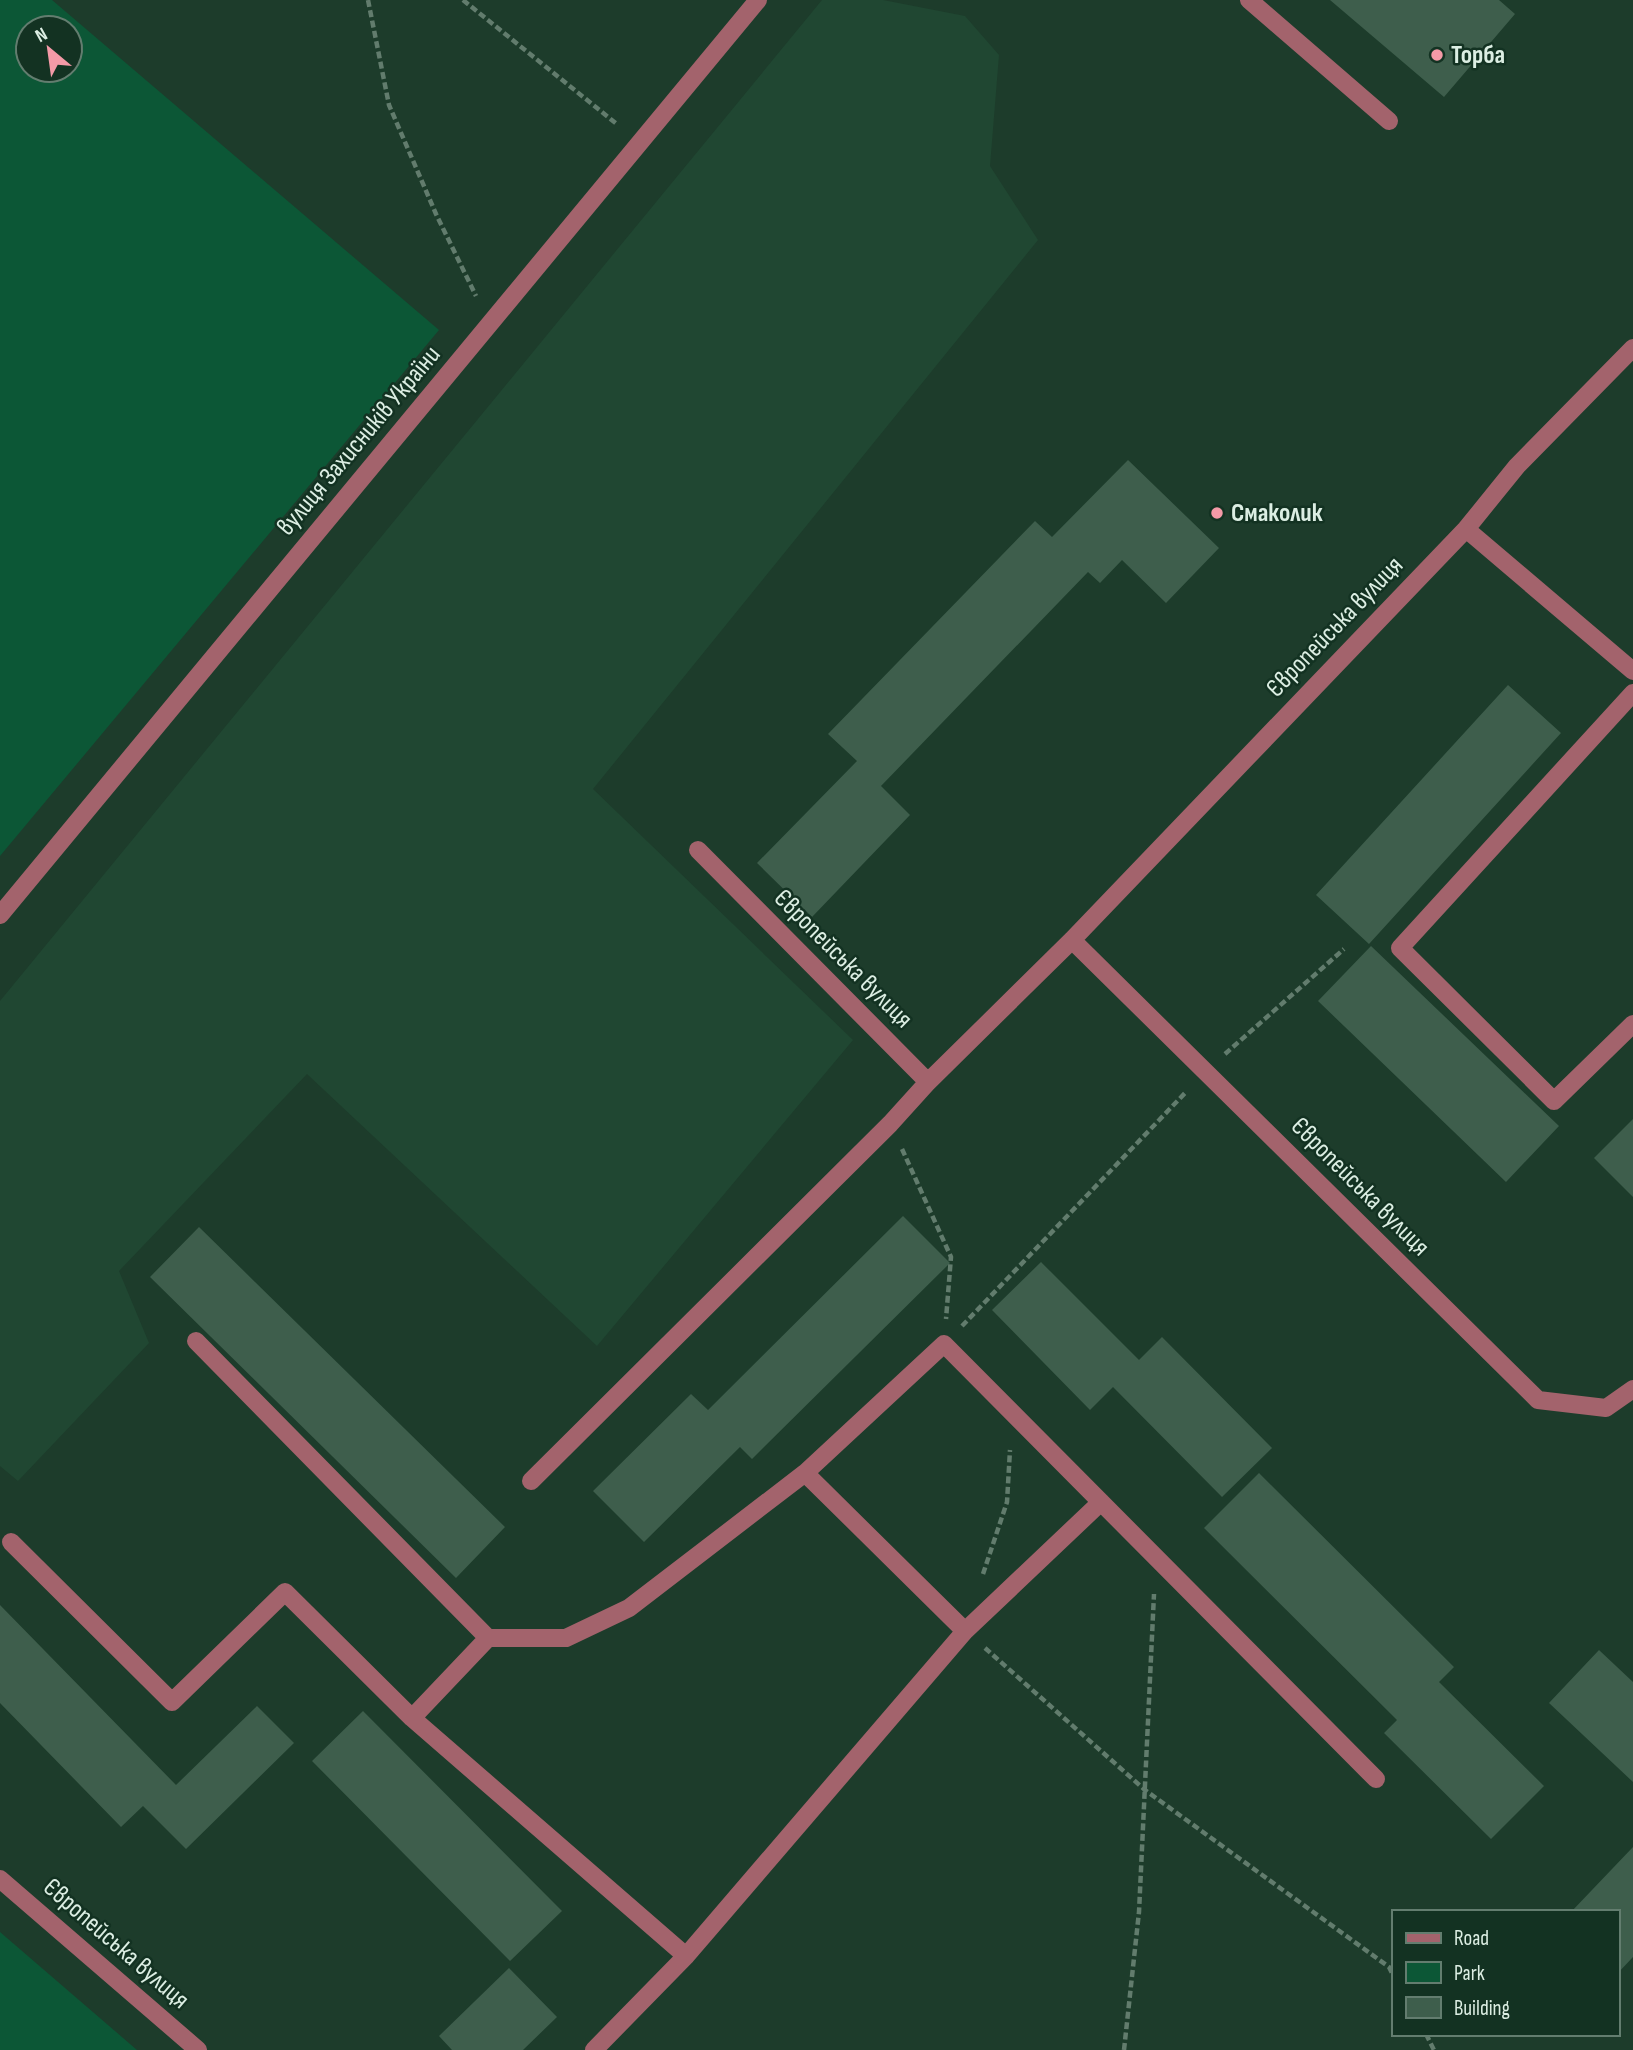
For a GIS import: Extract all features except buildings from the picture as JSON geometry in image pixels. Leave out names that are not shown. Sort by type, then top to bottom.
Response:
[{"type":"street","name":"вулиця Захисників України","points":[[0,915],[758,0]]},
{"type":"street","points":[[1249,0],[1390,121]]},
{"type":"street","name":"Європейська вулиця","points":[[698,850],[928,1082],[1072,940],[1466,529],[1517,466],[1633,348]]},
{"type":"street","points":[[1466,529],[1633,671]]},
{"type":"street","points":[[1633,692],[1400,948],[1554,1101],[1633,1024]]},
{"type":"street","name":"Європейська вулиця","points":[[1072,940],[1538,1400],[1606,1408],[1633,1389]]},
{"type":"street","points":[[531,1481],[890,1124],[928,1082]]},
{"type":"street","points":[[196,1341],[488,1638],[566,1638],[629,1608],[805,1473],[944,1344],[1376,1779]]},
{"type":"street","points":[[805,1473],[965,1631]]},
{"type":"street","points":[[594,2050],[686,1956],[965,1631],[1101,1502]]},
{"type":"street","points":[[11,1542],[172,1702],[285,1592],[412,1718],[686,1956]]},
{"type":"street","points":[[412,1718],[488,1638]]},
{"type":"street","name":"Європейська вулиця","points":[[0,1879],[198,2050]]},
{"type":"path","points":[[368,0],[389,105],[436,215],[477,298]]},
{"type":"path","points":[[463,0],[626,132]]},
{"type":"path","points":[[944,1344],[1205,1072],[1344,949]]},
{"type":"path","points":[[890,1124],[951,1257],[944,1344]]},
{"type":"path","points":[[982,1579],[1006,1502],[1012,1412]]},
{"type":"path","points":[[1124,2050],[1139,1912],[1156,1557]]},
{"type":"path","points":[[965,1631],[1145,1790],[1389,1967],[1392,1973]]},
{"type":"shaded area","points":[[822,0],[883,0],[965,16],[999,55],[990,166],[1038,240],[593,789],[853,1040],[597,1346],[307,1074],[119,1271],[149,1343],[18,1481],[0,1466],[0,1001]]},
{"type":"green space","points":[[0,0],[52,0],[68,14],[14,14],[14,84],[84,84],[84,27],[439,330],[0,856]]},
{"type":"green space","points":[[0,1932],[137,2050],[0,2050]]},
{"type":"place","name":"Торба","points":[[1437,55]]},
{"type":"place","name":"Смаколик","points":[[1217,513]]}]
